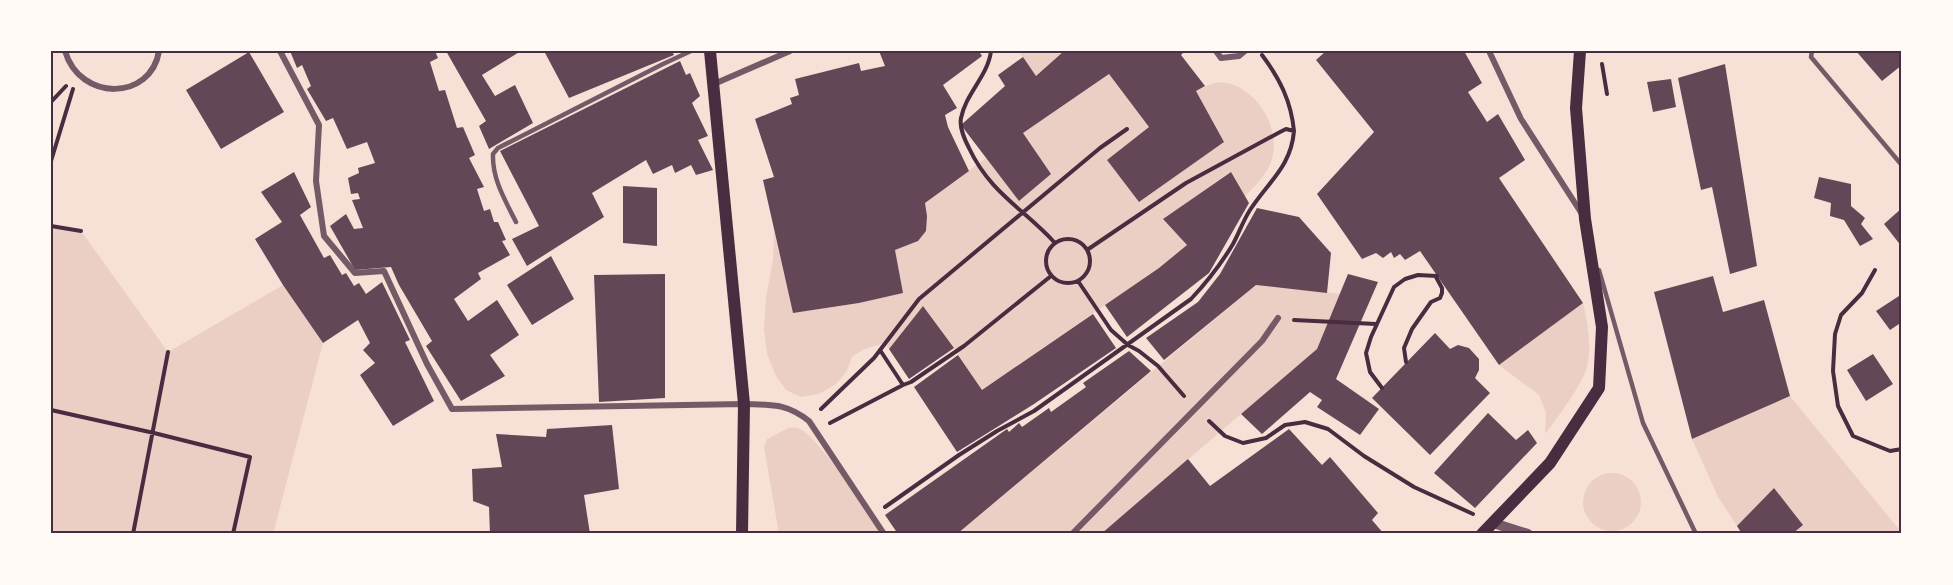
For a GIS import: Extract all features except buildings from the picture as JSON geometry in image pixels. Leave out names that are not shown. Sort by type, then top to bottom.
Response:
[{"type":"main road","points":[[710,51],[744,404],[742,534]]},
{"type":"main road","points":[[1482,534],[1550,463],[1599,388],[1602,327],[1585,219],[1576,108],[1580,51]]},
{"type":"street","points":[[65,51],[77,75],[91,84],[106,89],[122,88],[138,82],[150,72],[159,51]]},
{"type":"street","points":[[280,51],[319,125],[316,181],[324,236],[355,273],[384,271],[427,364],[452,409],[744,404],[781,406],[796,410],[809,421],[884,534]]},
{"type":"street","points":[[714,84],[790,51]]},
{"type":"street","points":[[1216,51],[1221,57],[1239,56],[1245,51]]},
{"type":"street","points":[[1489,51],[1521,119],[1585,219]]},
{"type":"street","points":[[1072,534],[1262,341],[1278,318]]},
{"type":"street","points":[[1493,523],[1528,534]]},
{"type":"lane","points":[[516,222],[499,187],[492,166],[493,154],[498,148],[692,51]]},
{"type":"lane","points":[[1812,51],[1811,57],[1901,163]]},
{"type":"lane","points":[[1585,219],[1643,423],[1696,534]]},
{"type":"path","points":[[991,51],[985,73],[965,104],[961,125],[965,140],[977,165],[1003,196],[1040,227],[1055,243]]},
{"type":"path","points":[[872,516],[959,455],[1034,411],[1128,345],[1191,299],[1212,276],[1233,244],[1250,211],[1282,168],[1293,147],[1292,111],[1277,75],[1259,51]]},
{"type":"path","points":[[1602,63],[1607,94]]},
{"type":"path","points":[[51,102],[77,75]]},
{"type":"path","points":[[51,160],[77,75]]},
{"type":"path","points":[[1051,276],[964,346],[911,382],[825,425],[809,421],[880,350],[919,299],[1100,148],[1127,129]]},
{"type":"path","points":[[1087,250],[1186,183],[1286,129],[1294,131]]},
{"type":"path","points":[[51,226],[81,231]]},
{"type":"path","points":[[1069,239],[1082,244],[1087,250],[1090,264],[1088,271],[1078,281],[1063,283],[1051,276],[1046,262],[1050,248],[1055,243],[1069,239]]},
{"type":"path","points":[[1875,270],[1862,293],[1841,315],[1835,334],[1833,371],[1838,406],[1853,436],[1890,451],[1902,449]]},
{"type":"path","points":[[1382,388],[1370,372],[1366,353],[1376,324],[1394,287],[1405,279],[1418,275],[1436,276],[1442,293],[1440,298],[1431,302],[1412,329],[1404,348],[1406,363]]},
{"type":"path","points":[[1078,281],[1111,330],[1158,366],[1196,409],[1225,436],[1243,443],[1266,438],[1284,425],[1305,422],[1328,429],[1364,456],[1414,487],[1493,523]]},
{"type":"path","points":[[1278,318],[1376,324]]},
{"type":"path","points":[[880,350],[903,385]]},
{"type":"path","points":[[133,534],[168,352]]},
{"type":"path","points":[[51,410],[250,457],[233,534]]},
{"type":"shaded area","points":[[1018,51],[1064,51],[1036,76]]},
{"type":"shaded area","points":[[1109,74],[1149,127],[1107,160],[1139,202],[1224,142],[1196,91],[1215,83],[1227,83],[1248,93],[1257,102],[1270,123],[1274,147],[1272,159],[1264,175],[1245,196],[1230,172],[1163,219],[1187,245],[1159,268],[982,390],[923,306],[889,349],[885,343],[864,349],[852,357],[847,371],[836,384],[819,394],[801,397],[786,390],[776,376],[767,354],[764,329],[766,297],[773,260],[774,232],[793,313],[859,303],[902,293],[895,250],[920,239],[923,235],[926,223],[925,203],[986,158],[1019,201],[1051,174],[1023,133]]},
{"type":"shaded area","points":[[51,226],[81,231],[168,352],[283,285],[323,343],[273,534],[51,534]]},
{"type":"shaded area","points":[[1256,285],[1341,294],[1317,349],[1101,534],[957,534]]},
{"type":"shaded area","points":[[1583,303],[1589,343],[1585,374],[1545,434],[1546,413],[1539,395],[1499,365]]},
{"type":"shaded area","points":[[1790,396],[1902,534],[1792,534],[1802,524],[1774,488],[1737,526],[1718,497],[1692,439]]},
{"type":"shaded area","points":[[788,428],[798,428],[807,433],[817,444],[883,534],[779,534],[764,447],[767,439]]},
{"type":"shaded area","points":[[1612,473],[1623,475],[1636,486],[1641,502],[1639,513],[1628,526],[1612,531],[1601,529],[1588,518],[1583,502],[1585,491],[1596,478]]}]
